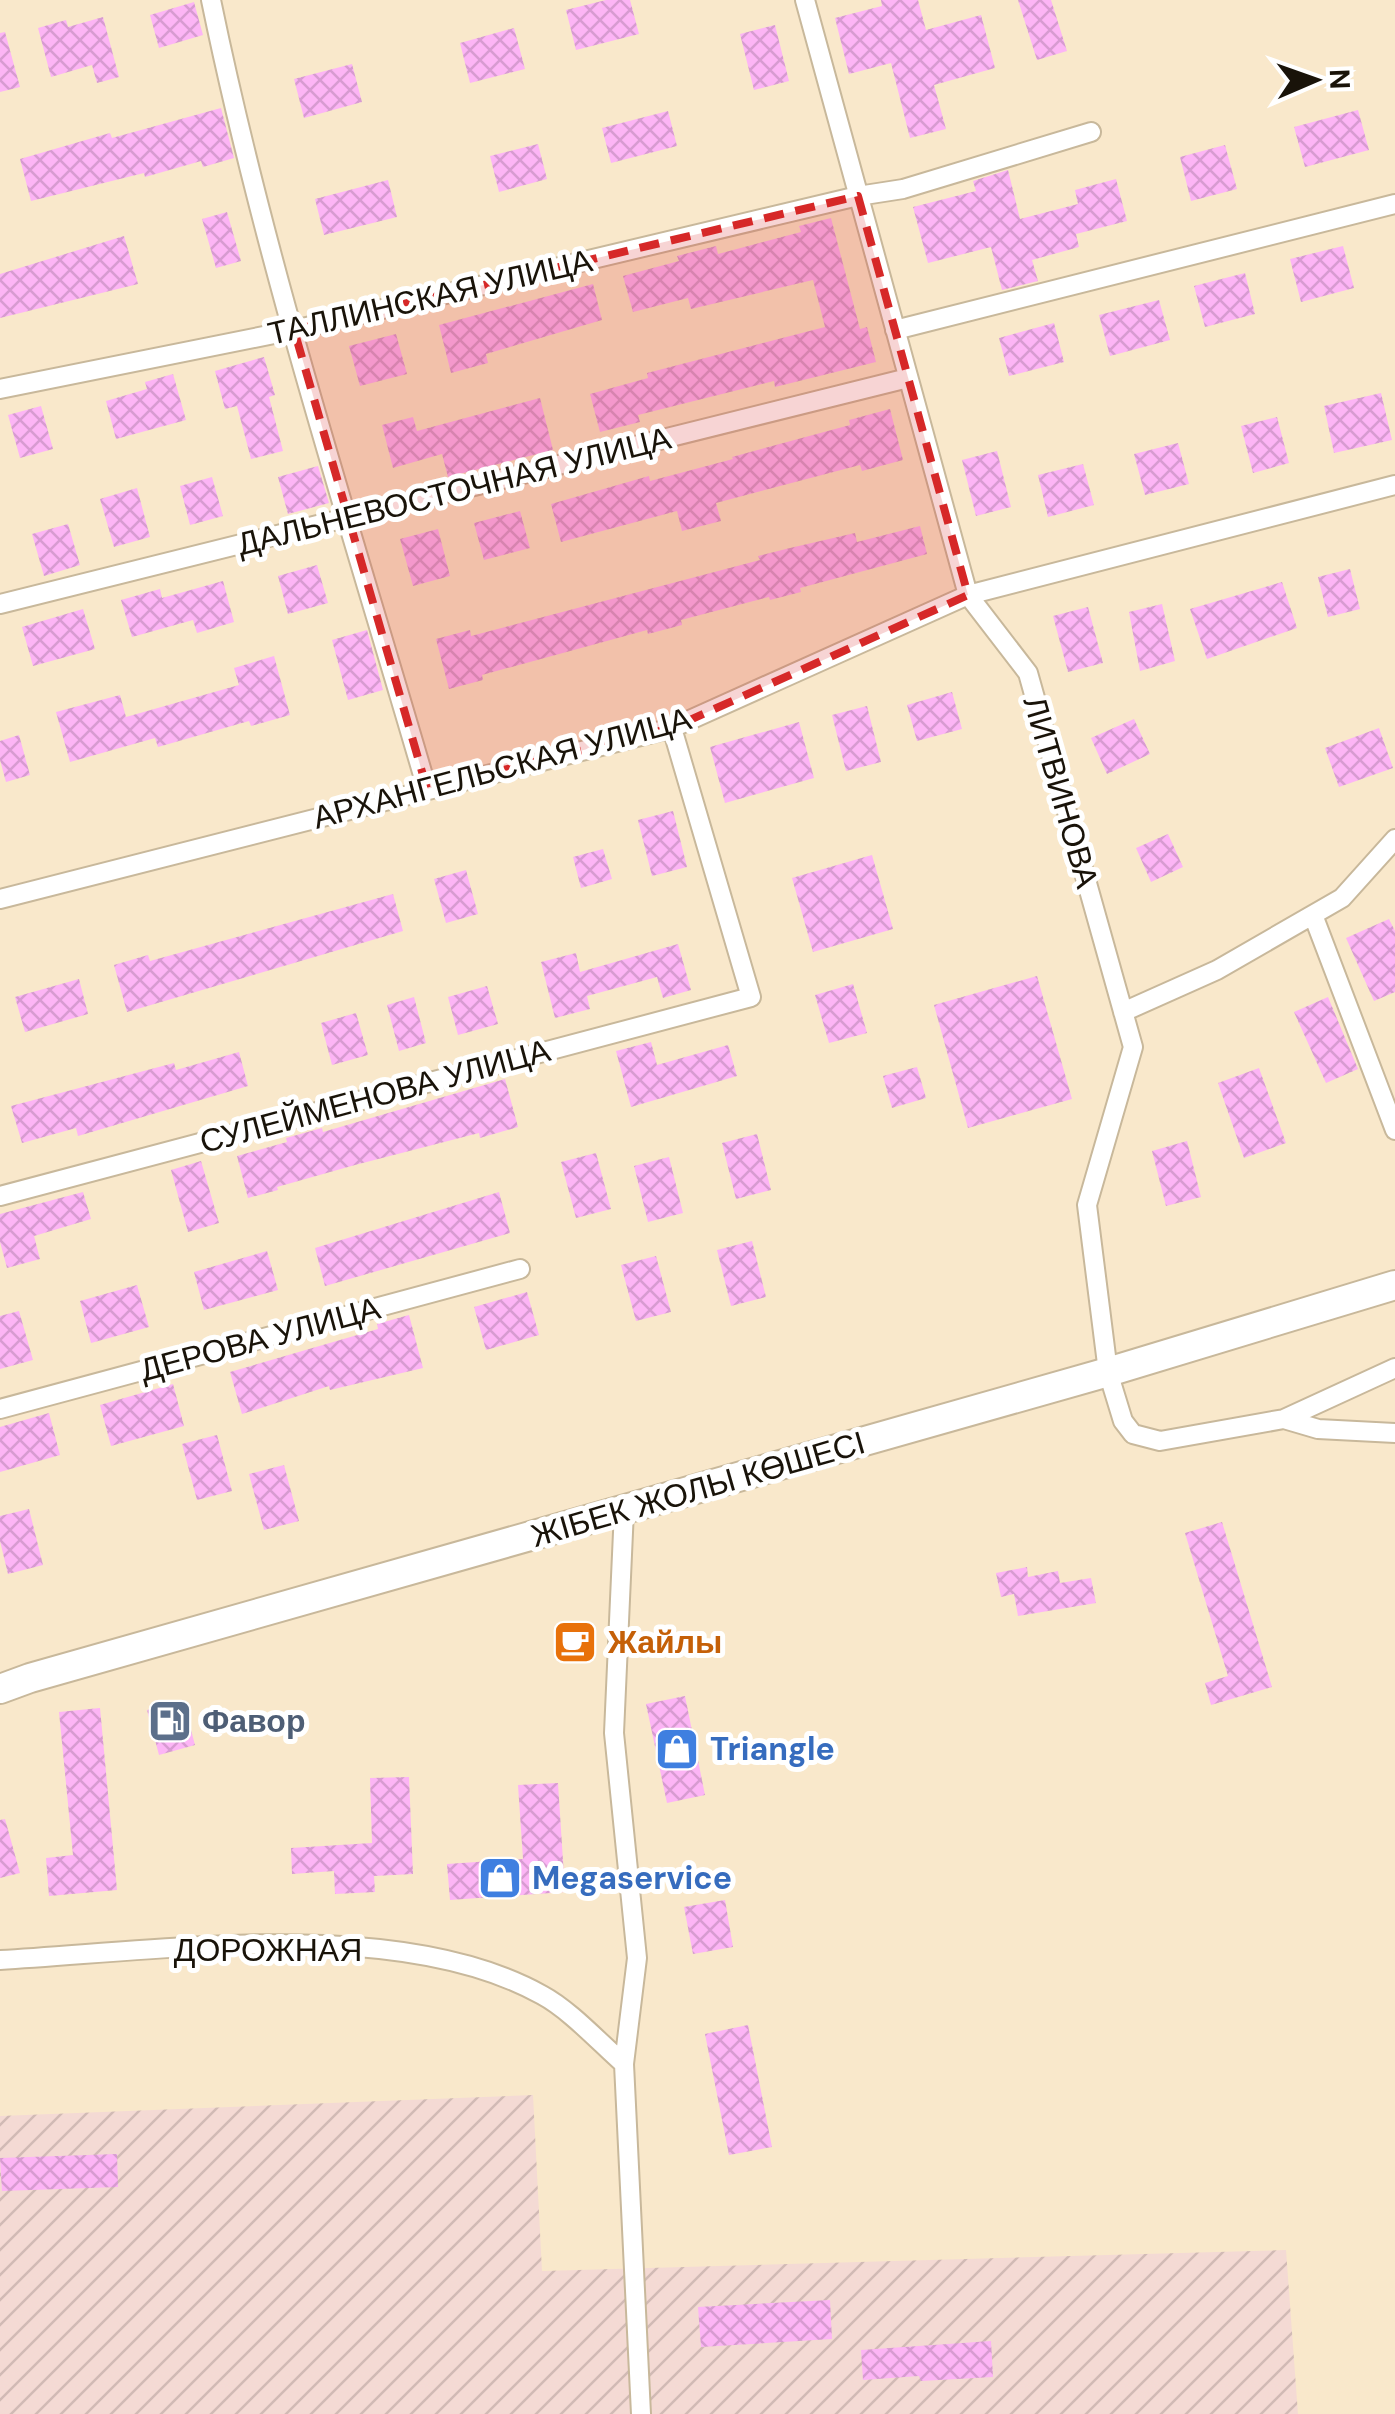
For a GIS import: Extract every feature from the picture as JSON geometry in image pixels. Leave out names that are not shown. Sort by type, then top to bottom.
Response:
[{"type":"highway","name":"ЖІБЕК ЖОЛЫ КӨШЕСІ","points":[[0,1690],[30,1678],[1108,1372],[1395,1285]]},
{"type":"street","points":[[211,0],[294,330],[427,789]]},
{"type":"street","name":"ЛИТВИНОВА","points":[[804,0],[968,595],[1028,672],[1133,1047],[1087,1205],[1108,1372],[1123,1421],[1133,1434],[1160,1441],[1284,1419]]},
{"type":"street","name":"ТАЛЛИНСКАЯ УЛИЦА","points":[[0,389],[294,330],[903,188],[1091,132]]},
{"type":"street","points":[[895,330],[1395,204]]},
{"type":"street","name":"ДАЛЬНЕВОСТОЧНАЯ УЛИЦА","points":[[0,604],[908,378]]},
{"type":"street","name":"АРХАНГЕЛЬСКАЯ УЛИЦА","points":[[0,899],[672,728],[968,595],[1395,485]]},
{"type":"street","name":"СУЛЕЙМЕНОВА УЛИЦА","points":[[0,1196],[751,996],[672,728]]},
{"type":"street","points":[[1123,1012],[1217,970],[1342,898],[1395,839]]},
{"type":"street","points":[[1313,915],[1395,1130]]},
{"type":"street","name":"ДЕРОВА УЛИЦА","points":[[0,1409],[520,1269]]},
{"type":"street","points":[[1284,1419],[1395,1368]]},
{"type":"street","points":[[1284,1419],[1318,1429],[1395,1434]]},
{"type":"street","points":[[624,1510],[614,1734],[637,1958],[624,2064],[641,2414]]},
{"type":"street","name":"ДОРОЖНАЯ","points":[[0,1960],[288,1943],[395,1951],[468,1964],[544,1996],[624,2064]]},
{"type":"highlighted area","points":[[858,196],[968,595],[672,728],[427,789],[294,330]]},
{"type":"shaded area","points":[[533,2095],[542,2271],[1286,2250],[1298,2414],[0,2414],[0,2116]]},
{"type":"building","points":[[606,0],[630,0],[639,34],[576,50],[566,10]]},
{"type":"building","points":[[881,0],[918,0],[926,30],[981,15],[995,68],[934,85],[946,129],[910,138],[891,63],[849,74],[835,18],[882,6]]},
{"type":"building","points":[[1018,0],[1051,0],[1067,51],[1037,60]]},
{"type":"building","points":[[194,2],[203,35],[159,48],[150,15]]},
{"type":"building","points":[[103,17],[119,77],[97,83],[92,65],[51,77],[38,28],[66,20],[68,27]]},
{"type":"building","points":[[775,25],[789,81],[754,90],[740,34]]},
{"type":"building","points":[[514,28],[525,69],[470,83],[460,43]]},
{"type":"building","points":[[5,32],[20,87],[0,92],[0,33]]},
{"type":"building","points":[[352,64],[362,102],[304,118],[294,79]]},
{"type":"building","points":[[221,108],[234,158],[203,167],[201,161],[145,177],[144,173],[31,201],[20,159],[110,133],[112,138]]},
{"type":"building","points":[[1358,110],[1369,150],[1305,167],[1294,127]]},
{"type":"building","points":[[668,111],[677,146],[611,163],[602,128]]},
{"type":"building","points":[[538,144],[547,179],[499,192],[490,156]]},
{"type":"building","points":[[1225,145],[1237,189],[1191,201],[1180,157]]},
{"type":"building","points":[[1008,170],[1020,219],[1078,204],[1075,190],[1116,179],[1127,221],[1076,234],[1079,247],[1032,260],[1038,281],[1002,290],[991,247],[928,263],[913,207],[976,191],[973,181]]},
{"type":"building","points":[[388,180],[397,217],[324,235],[315,199]]},
{"type":"building","points":[[227,212],[241,261],[216,268],[202,219]]},
{"type":"building","points":[[831,218],[860,329],[867,327],[876,362],[775,387],[774,381],[638,415],[640,422],[600,432],[590,394],[648,378],[647,373],[825,327],[813,280],[691,309],[688,298],[633,312],[623,276],[716,246],[718,254],[801,232],[799,226]]},
{"type":"building","points":[[124,236],[138,284],[0,318],[0,274]]},
{"type":"building","points":[[1343,246],[1354,288],[1301,302],[1290,259]]},
{"type":"building","points":[[1245,273],[1255,314],[1205,327],[1194,286]]},
{"type":"building","points":[[593,284],[602,320],[486,354],[488,363],[451,373],[439,325]]},
{"type":"building","points":[[1159,300],[1170,340],[1110,356],[1099,315]]},
{"type":"building","points":[[1054,323],[1064,362],[1009,376],[999,338]]},
{"type":"building","points":[[396,334],[407,374],[360,386],[349,346]]},
{"type":"building","points":[[264,357],[275,395],[269,397],[283,451],[251,459],[237,406],[225,409],[215,371]]},
{"type":"building","points":[[173,374],[186,420],[116,439],[106,401],[147,389],[145,382]]},
{"type":"building","points":[[1381,393],[1392,440],[1334,453],[1324,406]]},
{"type":"building","points":[[540,398],[553,450],[448,477],[442,454],[393,468],[382,425],[413,417],[417,431]]},
{"type":"building","points":[[41,406],[53,449],[20,458],[8,415]]},
{"type":"building","points":[[890,409],[903,460],[862,471],[860,465],[716,503],[721,521],[682,531],[677,511],[561,542],[551,504],[649,476],[650,481],[733,459],[850,425],[849,420]]},
{"type":"building","points":[[1277,417],[1289,463],[1253,473],[1241,426]]},
{"type":"building","points":[[1178,443],[1189,484],[1145,495],[1134,454]]},
{"type":"building","points":[[997,451],[1011,507],[976,516],[962,460]]},
{"type":"building","points":[[1083,464],[1094,505],[1048,517],[1038,475]]},
{"type":"building","points":[[318,466],[329,503],[288,514],[278,477]]},
{"type":"building","points":[[212,477],[223,516],[190,525],[180,486]]},
{"type":"building","points":[[137,488],[150,537],[114,547],[100,499]]},
{"type":"building","points":[[520,511],[530,548],[484,560],[474,523]]},
{"type":"building","points":[[68,524],[80,565],[44,576],[32,534]]},
{"type":"building","points":[[920,526],[927,554],[800,588],[801,592],[681,620],[682,625],[648,634],[647,630],[482,675],[483,680],[449,689],[436,639],[470,630],[471,636],[760,560],[758,556],[790,548],[855,533],[857,542]]},
{"type":"building","points":[[438,529],[450,576],[413,586],[400,539]]},
{"type":"building","points":[[317,565],[328,603],[288,614],[278,576]]},
{"type":"building","points":[[1350,569],[1360,609],[1328,617],[1318,577]]},
{"type":"building","points":[[223,581],[234,622],[197,633],[193,620],[132,637],[121,600],[160,589],[162,598]]},
{"type":"building","points":[[1282,582],[1297,628],[1207,659],[1190,609]]},
{"type":"building","points":[[1162,604],[1175,661],[1140,671],[1129,612]]},
{"type":"building","points":[[1088,607],[1103,663],[1068,672],[1053,616]]},
{"type":"building","points":[[83,609],[95,649],[33,666],[22,627]]},
{"type":"building","points":[[367,630],[383,690],[348,700],[332,640]]},
{"type":"building","points":[[274,656],[290,715],[251,726],[249,721],[158,747],[155,738],[70,762],[56,712],[120,695],[126,717],[239,685],[234,668]]},
{"type":"building","points":[[952,692],[962,729],[917,741],[907,705]]},
{"type":"building","points":[[867,706],[881,762],[846,771],[832,715]]},
{"type":"building","points":[[1134,719],[1150,754],[1107,774],[1091,738]]},
{"type":"building","points":[[799,722],[814,778],[725,803],[710,747]]},
{"type":"building","points":[[1379,728],[1393,768],[1339,787],[1325,748]]},
{"type":"building","points":[[19,735],[30,775],[6,782],[0,741]]},
{"type":"building","points":[[673,811],[687,867],[652,876],[638,820]]},
{"type":"building","points":[[1168,834],[1183,867],[1151,882],[1136,848]]},
{"type":"building","points":[[603,849],[612,879],[581,888],[573,857]]},
{"type":"building","points":[[872,855],[893,929],[813,952],[792,878]]},
{"type":"building","points":[[466,870],[478,914],[446,923],[434,879]]},
{"type":"building","points":[[393,894],[403,931],[127,1012],[114,965],[148,955],[150,961]]},
{"type":"building","points":[[1389,919],[1395,931],[1395,992],[1374,1001],[1346,938]]},
{"type":"building","points":[[678,944],[691,990],[663,998],[657,977],[587,996],[590,1009],[555,1018],[541,962],[576,953],[580,972]]},
{"type":"building","points":[[1037,976],[1072,1099],[968,1128],[934,1005]]},
{"type":"building","points":[[79,979],[88,1014],[25,1032],[15,997]]},
{"type":"building","points":[[853,984],[867,1033],[829,1043],[815,995]]},
{"type":"building","points":[[487,986],[498,1024],[458,1035],[448,997]]},
{"type":"building","points":[[414,997],[426,1043],[399,1051],[387,1005]]},
{"type":"building","points":[[1328,997],[1358,1069],[1326,1083],[1294,1012]]},
{"type":"building","points":[[356,1013],[368,1055],[332,1065],[321,1023]]},
{"type":"building","points":[[651,1042],[657,1065],[728,1045],[737,1076],[631,1107],[616,1051]]},
{"type":"building","points":[[239,1052],[248,1086],[78,1136],[76,1128],[22,1143],[11,1106],[174,1063],[176,1070]]},
{"type":"building","points":[[917,1067],[926,1098],[892,1108],[883,1076]]},
{"type":"building","points":[[1259,1068],[1286,1143],[1244,1158],[1218,1083]]},
{"type":"building","points":[[505,1079],[518,1127],[480,1138],[479,1133],[355,1165],[248,1198],[237,1156],[287,1142],[286,1138],[322,1128],[323,1132]]},
{"type":"building","points":[[757,1134],[771,1190],[736,1199],[722,1143]]},
{"type":"building","points":[[1187,1141],[1201,1197],[1166,1206],[1152,1151]]},
{"type":"building","points":[[596,1153],[611,1209],[576,1218],[561,1162]]},
{"type":"building","points":[[669,1157],[683,1213],[648,1222],[634,1166]]},
{"type":"building","points":[[201,1161],[219,1223],[188,1232],[171,1170]]},
{"type":"building","points":[[83,1192],[91,1219],[34,1236],[40,1259],[7,1268],[0,1242],[0,1214]]},
{"type":"building","points":[[499,1192],[510,1233],[325,1286],[315,1248]]},
{"type":"building","points":[[752,1241],[766,1297],[731,1306],[717,1250]]},
{"type":"building","points":[[267,1251],[278,1290],[204,1310],[194,1272]]},
{"type":"building","points":[[656,1256],[671,1312],[636,1321],[621,1265]]},
{"type":"building","points":[[137,1285],[149,1327],[91,1343],[80,1301]]},
{"type":"building","points":[[527,1292],[539,1335],[486,1350],[474,1307]]},
{"type":"building","points":[[19,1311],[33,1360],[0,1369],[0,1316]]},
{"type":"building","points":[[409,1315],[423,1368],[330,1390],[329,1386],[242,1414],[230,1372],[378,1329],[377,1324]]},
{"type":"building","points":[[173,1384],[184,1426],[111,1446],[100,1405]]},
{"type":"building","points":[[49,1413],[60,1455],[0,1472],[0,1427]]},
{"type":"building","points":[[217,1435],[232,1491],[197,1500],[182,1444]]},
{"type":"building","points":[[284,1465],[299,1521],[264,1530],[249,1474]]},
{"type":"building","points":[[29,1509],[43,1565],[8,1574],[0,1541],[0,1516]]},
{"type":"building","points":[[1222,1522],[1272,1687],[1211,1705],[1205,1683],[1228,1676],[1185,1533]]},
{"type":"building","points":[[1027,1567],[1028,1577],[1058,1571],[1060,1583],[1091,1578],[1096,1603],[1018,1616],[1014,1594],[1001,1597],[996,1573]]},
{"type":"building","points":[[685,1696],[705,1795],[667,1803],[646,1704]]},
{"type":"building","points":[[183,1700],[195,1745],[159,1755],[147,1710]]},
{"type":"building","points":[[100,1708],[117,1890],[49,1896],[46,1858],[73,1855],[59,1712]]},
{"type":"building","points":[[409,1777],[413,1874],[374,1876],[375,1892],[335,1894],[334,1871],[292,1874],[291,1848],[372,1843],[370,1778]]},
{"type":"building","points":[[558,1783],[565,1892],[450,1900],[447,1864],[523,1859],[518,1785]]},
{"type":"building","points":[[5,1819],[20,1873],[0,1878],[0,1820]]},
{"type":"building","points":[[725,1900],[733,1947],[693,1954],[684,1907]]},
{"type":"building","points":[[748,2025],[772,2147],[729,2155],[705,2034]]},
{"type":"building","points":[[117,2154],[118,2187],[2,2191],[0,2158]]},
{"type":"building","points":[[830,2300],[832,2339],[701,2347],[698,2307]]},
{"type":"building","points":[[991,2341],[993,2377],[863,2380],[861,2350]]},
{"type":"place","name":"Жайлы","points":[[575,1642]]},
{"type":"place","name":"Фавор","points":[[170,1721]]},
{"type":"place","name":"Triangle","points":[[677,1749]]},
{"type":"place","name":"Megaservice","points":[[500,1878]]}]
